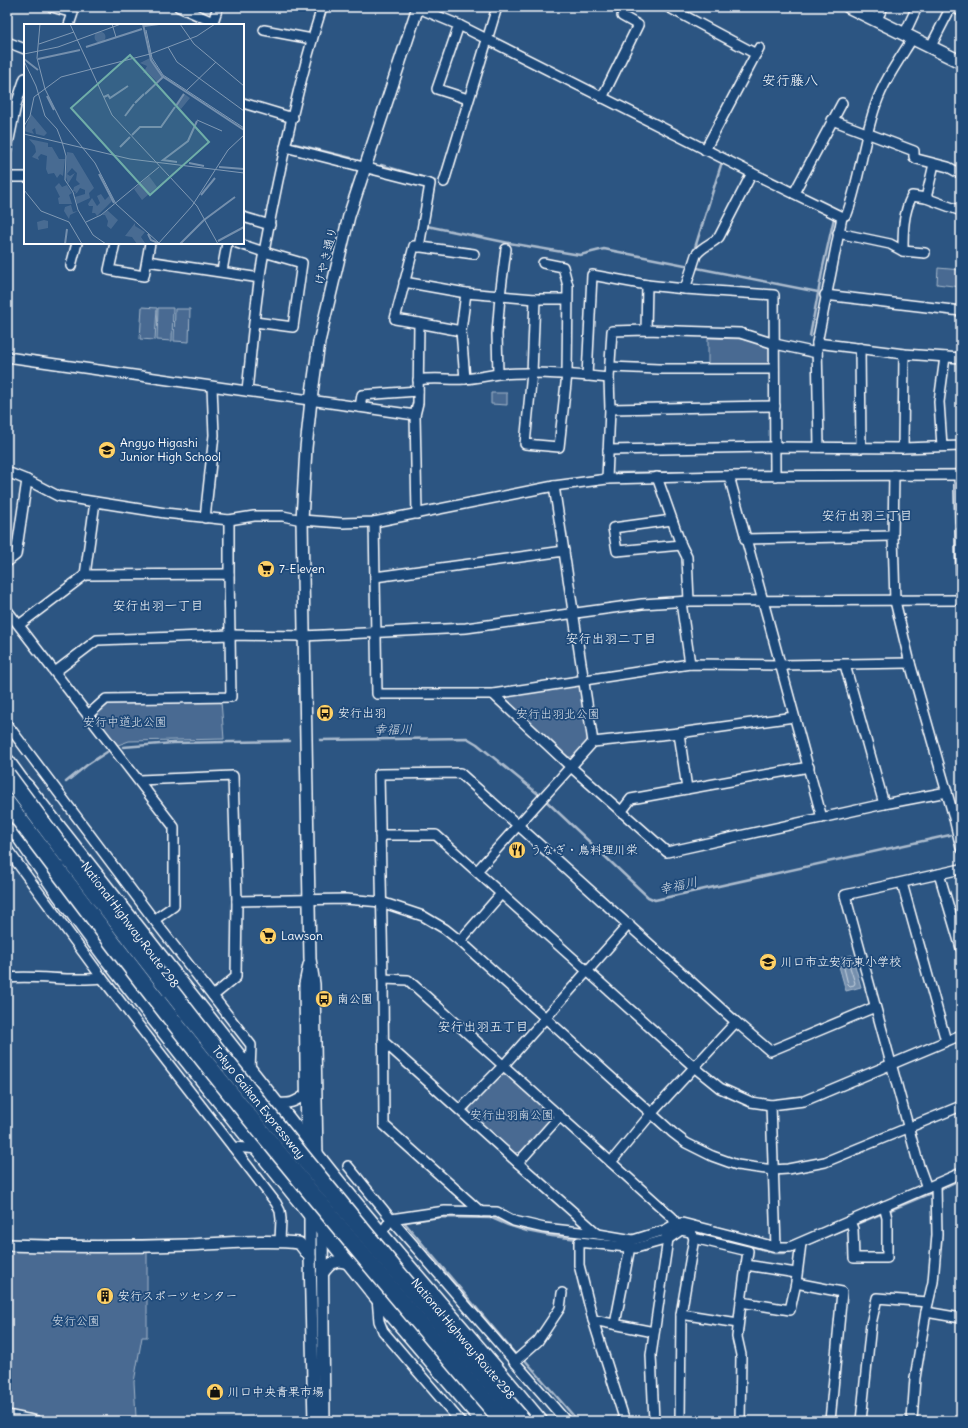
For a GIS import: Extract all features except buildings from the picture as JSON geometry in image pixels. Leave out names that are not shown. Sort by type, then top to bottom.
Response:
[{"type":"highway","name":"National Highway Route 298","points":[[7,761],[144,944],[256,1088]]},
{"type":"highway","name":"Tokyo Gaikan Expressway","points":[[7,774],[112,915],[251,1093],[394,1269],[523,1421]]},
{"type":"highway","points":[[26,786],[317,1157],[540,1421]]},
{"type":"highway","name":"Tokyo Gaikan Expressway","points":[[7,803],[116,947],[240,1105],[378,1274],[503,1421]]},
{"type":"highway","points":[[7,818],[116,961],[235,1111]]},
{"type":"highway","points":[[7,818],[59,894],[105,956],[376,1296],[483,1421]]},
{"type":"highway","name":"National Highway Route 298","points":[[394,1257],[533,1421]]},
{"type":"highway","points":[[372,1279],[493,1421]]},
{"type":"main road","points":[[849,7],[961,62]]},
{"type":"street","points":[[52,7],[74,10],[69,24]]},
{"type":"street","points":[[179,7],[213,22],[218,7]]},
{"type":"street","points":[[247,391],[264,252],[285,147],[312,39],[322,7]]},
{"type":"street","points":[[417,7],[487,39],[705,150],[842,217]]},
{"type":"street","name":"けやき通り","points":[[310,959],[302,520],[306,448],[311,400],[319,342],[348,216],[417,7]]},
{"type":"street","points":[[444,182],[497,7]]},
{"type":"street","points":[[668,7],[757,51],[705,150]]},
{"type":"street","points":[[876,21],[883,7]]},
{"type":"street","points":[[819,447],[816,353],[825,296],[838,233],[842,217],[847,214],[851,203],[867,134],[876,103],[908,37],[917,7]]},
{"type":"street","points":[[930,48],[952,7],[961,11]]},
{"type":"street","points":[[602,98],[638,25],[622,16]]},
{"type":"street","points":[[458,25],[437,89],[468,99]]},
{"type":"street","points":[[264,30],[312,39]]},
{"type":"street","points":[[7,42],[24,49]]},
{"type":"street","points":[[7,149],[12,104],[24,88]]},
{"type":"street","points":[[244,103],[293,118]]},
{"type":"street","points":[[794,193],[842,103]]},
{"type":"street","points":[[832,120],[914,151],[914,157],[917,159],[948,167],[961,174]]},
{"type":"street","points":[[285,147],[430,184],[419,247]]},
{"type":"street","points":[[926,198],[934,164]]},
{"type":"street","points":[[685,289],[696,255],[699,250],[719,237],[752,173]]},
{"type":"street","points":[[7,177],[24,177]]},
{"type":"street","points":[[903,251],[904,223],[908,203],[912,196],[926,198],[961,211]]},
{"type":"street","points":[[244,216],[270,225]]},
{"type":"street","points":[[838,233],[890,244],[903,251],[925,253]]},
{"type":"street","points":[[71,266],[77,244]]},
{"type":"street","points":[[114,244],[109,270],[144,276],[150,244]]},
{"type":"street","points":[[222,271],[227,244]]},
{"type":"street","points":[[240,244],[302,263],[293,327],[255,322]]},
{"type":"street","points":[[461,331],[396,319],[414,246],[474,254]]},
{"type":"street","points":[[498,374],[497,334],[506,248]]},
{"type":"street","points":[[147,261],[222,271],[260,278]]},
{"type":"street","points":[[535,299],[532,373],[525,444],[559,447],[567,374],[568,286],[563,267],[543,264]]},
{"type":"street","points":[[587,376],[592,275],[648,285],[774,295],[775,476]]},
{"type":"street","points":[[404,282],[466,293],[535,299],[567,299]]},
{"type":"street","points":[[646,330],[648,285]]},
{"type":"street","points":[[465,379],[461,331],[466,293]]},
{"type":"street","points":[[825,296],[961,311]]},
{"type":"street","points":[[417,514],[415,415],[418,403],[419,323]]},
{"type":"street","points":[[607,479],[610,409],[609,378],[612,331],[646,330],[740,333],[775,344],[816,353]]},
{"type":"street","points":[[817,343],[904,354],[961,358]]},
{"type":"street","points":[[860,348],[861,448]]},
{"type":"street","points":[[903,448],[904,354]]},
{"type":"street","points":[[7,356],[212,387],[415,415]]},
{"type":"street","points":[[942,446],[939,402],[945,357]]},
{"type":"street","points":[[610,367],[659,369],[774,369]]},
{"type":"street","points":[[418,380],[465,379],[498,374],[532,373],[567,374],[609,378]]},
{"type":"street","points":[[205,518],[214,435],[212,387]]},
{"type":"street","points":[[360,407],[362,395],[418,391]]},
{"type":"street","points":[[610,409],[775,406]]},
{"type":"street","points":[[608,450],[775,447],[903,448],[961,446]]},
{"type":"street","points":[[7,472],[27,480],[58,496],[95,502],[205,518],[229,520],[254,516],[283,516],[302,520],[342,523],[374,522],[554,486],[607,479],[729,476],[960,475],[961,577]]},
{"type":"street","points":[[894,475],[893,536],[895,601],[910,663],[947,792],[957,813],[961,848]]},
{"type":"street","points":[[729,476],[822,818]]},
{"type":"street","points":[[656,477],[681,545],[687,557],[685,601],[690,664]]},
{"type":"street","points":[[7,562],[16,555],[27,480]]},
{"type":"street","points":[[554,486],[593,742]]},
{"type":"street","points":[[85,575],[95,502]]},
{"type":"street","points":[[88,715],[106,699],[231,697],[229,520]]},
{"type":"street","points":[[672,520],[614,528],[617,551],[681,545]]},
{"type":"street","points":[[374,522],[377,694],[493,694],[690,664],[845,665],[910,663]]},
{"type":"street","points":[[745,538],[893,536]]},
{"type":"street","points":[[375,577],[564,551]]},
{"type":"street","points":[[19,625],[85,575],[229,574]]},
{"type":"street","points":[[55,672],[97,640],[230,635],[303,636],[466,628],[642,604],[685,601],[764,602],[961,600]]},
{"type":"street","points":[[7,610],[174,826],[174,906],[154,920]]},
{"type":"street","points":[[845,665],[884,804]]},
{"type":"street","points":[[493,694],[571,767],[667,852],[884,804],[947,792]]},
{"type":"street","points":[[478,871],[593,742],[679,733],[794,717]]},
{"type":"street","points":[[7,724],[154,920],[251,1045],[250,1070]]},
{"type":"street","points":[[679,733],[687,790]]},
{"type":"street","points":[[621,812],[632,799],[809,767]]},
{"type":"street","points":[[481,1212],[384,1125],[379,774],[460,773],[770,1051],[875,1007]]},
{"type":"street","points":[[139,780],[234,776],[237,901],[236,977],[213,996]]},
{"type":"street","points":[[380,835],[436,835],[478,871],[694,1067],[720,1088],[751,1102],[771,1105],[804,1101],[961,1035]]},
{"type":"street","points":[[7,849],[11,862],[278,1207],[281,1219],[280,1241]]},
{"type":"street","points":[[927,1188],[844,895],[961,869]]},
{"type":"street","points":[[939,874],[961,948]]},
{"type":"street","points":[[902,882],[946,1041]]},
{"type":"street","points":[[460,941],[502,894]]},
{"type":"street","points":[[237,901],[346,899],[381,902],[423,916],[445,929],[460,941],[651,1114],[686,1143],[712,1156],[737,1165],[773,1170],[788,1169],[825,1162],[961,1106]]},
{"type":"street","points":[[460,1110],[503,1066],[629,924]]},
{"type":"street","points":[[310,959],[305,984],[307,1143],[310,1213],[314,1421]]},
{"type":"street","points":[[310,959],[314,984],[317,1157],[322,1227],[324,1421]]},
{"type":"street","points":[[7,978],[26,976],[84,980],[102,978]]},
{"type":"street","points":[[383,979],[408,980],[672,1217],[676,1224]]},
{"type":"street","points":[[611,1162],[651,1114],[736,1022]]},
{"type":"street","points":[[383,1041],[598,1234]]},
{"type":"street","points":[[276,1103],[288,1104],[297,1101],[306,1094]]},
{"type":"street","points":[[771,1105],[776,1247]]},
{"type":"street","points":[[518,1163],[559,1117]]},
{"type":"street","points":[[233,1147],[259,1149]]},
{"type":"street","points":[[348,1166],[391,1219],[566,1421]]},
{"type":"street","points":[[625,1421],[593,1320],[579,1265],[579,1242],[636,1248],[666,1234],[676,1224],[682,1223],[776,1247],[790,1247],[961,1173]]},
{"type":"street","points":[[912,1421],[915,1378],[926,1312],[933,1282],[937,1235],[936,1184]]},
{"type":"street","points":[[850,1221],[853,1229],[854,1258],[887,1258],[887,1218],[884,1206]]},
{"type":"street","points":[[381,1234],[391,1219],[445,1211],[497,1212],[514,1221],[544,1228],[634,1240],[681,1230],[691,1232],[694,1238],[681,1314],[680,1421]]},
{"type":"street","points":[[654,1421],[651,1355],[666,1234]]},
{"type":"street","points":[[694,1238],[748,1251],[740,1302],[737,1336],[741,1355],[740,1421]]},
{"type":"street","points":[[7,1245],[186,1245],[280,1241],[299,1243],[310,1256]]},
{"type":"street","points":[[740,1302],[790,1310],[796,1283],[796,1273],[801,1243]]},
{"type":"street","points":[[616,1324],[630,1247]]},
{"type":"street","points":[[322,1274],[326,1268],[334,1262],[339,1261],[352,1265]]},
{"type":"street","points":[[746,1265],[796,1273]]},
{"type":"street","points":[[796,1283],[842,1292],[830,1421]]},
{"type":"street","points":[[514,1362],[538,1341],[560,1308],[562,1293]]},
{"type":"street","points":[[376,1296],[379,1321],[383,1331],[460,1421]]},
{"type":"street","points":[[861,1421],[871,1324],[877,1298],[928,1302]]},
{"type":"street","points":[[926,1312],[961,1318]]},
{"type":"street","points":[[681,1314],[738,1323]]},
{"type":"street","points":[[593,1320],[654,1332]]},
{"type":"street","points":[[7,1415],[37,1421]]},
{"type":"green space","points":[[938,268],[961,270],[961,287],[937,284]]},
{"type":"green space","points":[[142,307],[157,308],[155,340],[140,339]]},
{"type":"green space","points":[[158,308],[173,308],[172,341],[157,340]]},
{"type":"green space","points":[[175,309],[190,309],[189,342],[174,341]]},
{"type":"green space","points":[[708,338],[745,339],[769,346],[769,365],[708,364]]},
{"type":"green space","points":[[491,393],[507,393],[507,405],[491,404]]},
{"type":"green space","name":"安行出羽北公園","points":[[575,684],[581,688],[588,737],[585,745],[574,757],[567,757],[505,701],[507,694]]},
{"type":"green space","name":"安行中道北公園","points":[[221,701],[224,739],[129,741],[118,745],[96,718],[96,712],[104,705],[109,703]]},
{"type":"green space","name":"安行出羽南公園","points":[[499,1074],[506,1074],[550,1113],[551,1119],[521,1152],[514,1153],[469,1113],[470,1107]]},
{"type":"green space","name":"安行公園","points":[[7,1250],[147,1251],[147,1337],[142,1337],[134,1382],[136,1417],[111,1421],[46,1421],[30,1414],[7,1411]]},
{"type":"water","points":[[852,955],[861,987],[846,991],[837,959]]},
{"type":"waterway","points":[[295,144],[351,158]]},
{"type":"waterway","points":[[381,165],[435,181],[434,186]]},
{"type":"waterway","points":[[693,254],[721,165]]},
{"type":"waterway","points":[[431,203],[427,226],[509,243],[580,255],[604,249],[690,266]]},
{"type":"waterway","points":[[810,336],[834,218]]},
{"type":"waterway","points":[[697,268],[818,292]]},
{"type":"waterway","points":[[780,471],[961,470]]},
{"type":"waterway","points":[[745,471],[767,471]]},
{"type":"waterway","points":[[616,473],[722,472]]},
{"type":"waterway","points":[[569,480],[602,475]]},
{"type":"waterway","name":"幸福川","points":[[320,740],[467,738],[477,744],[543,798],[648,897],[655,900],[950,835]]},
{"type":"waterway","name":"幸福川","points":[[123,747],[173,743],[290,741]]},
{"type":"waterway","name":"幸福川","points":[[66,782],[87,765],[107,752]]},
{"type":"waterway","points":[[938,1190],[961,1179]]},
{"type":"waterway","points":[[888,1211],[933,1192]]},
{"type":"waterway","points":[[803,1246],[883,1213]]},
{"type":"waterway","points":[[516,1355],[404,1222],[441,1217],[492,1218],[527,1231],[579,1239]]},
{"type":"waterway","points":[[738,1242],[774,1253],[783,1253],[799,1248]]},
{"type":"waterway","points":[[524,1359],[578,1421]]},
{"type":"place","name":"Angyo Higashi Junior High School","points":[[107,450]]},
{"type":"place","name":"7-Eleven","points":[[266,569]]},
{"type":"place","name":"安行出羽","points":[[325,713]]},
{"type":"place","name":"うなぎ・鳥料理川栄","points":[[517,850]]},
{"type":"place","name":"Lawson","points":[[268,936]]},
{"type":"place","name":"川口市立安行東小学校","points":[[768,962]]},
{"type":"place","name":"南公園","points":[[324,999]]},
{"type":"place","name":"安行スポーツセンター","points":[[105,1296]]},
{"type":"place","name":"川口中央青果市場","points":[[215,1392]]},
{"type":"district","name":"安行藤八","points":[[790,80]]},
{"type":"district","name":"安行出羽三丁目","points":[[867,515]]},
{"type":"district","name":"安行出羽一丁目","points":[[158,605]]},
{"type":"district","name":"安行出羽二丁目","points":[[611,638]]},
{"type":"district","name":"安行出羽五丁目","points":[[483,1026]]}]
